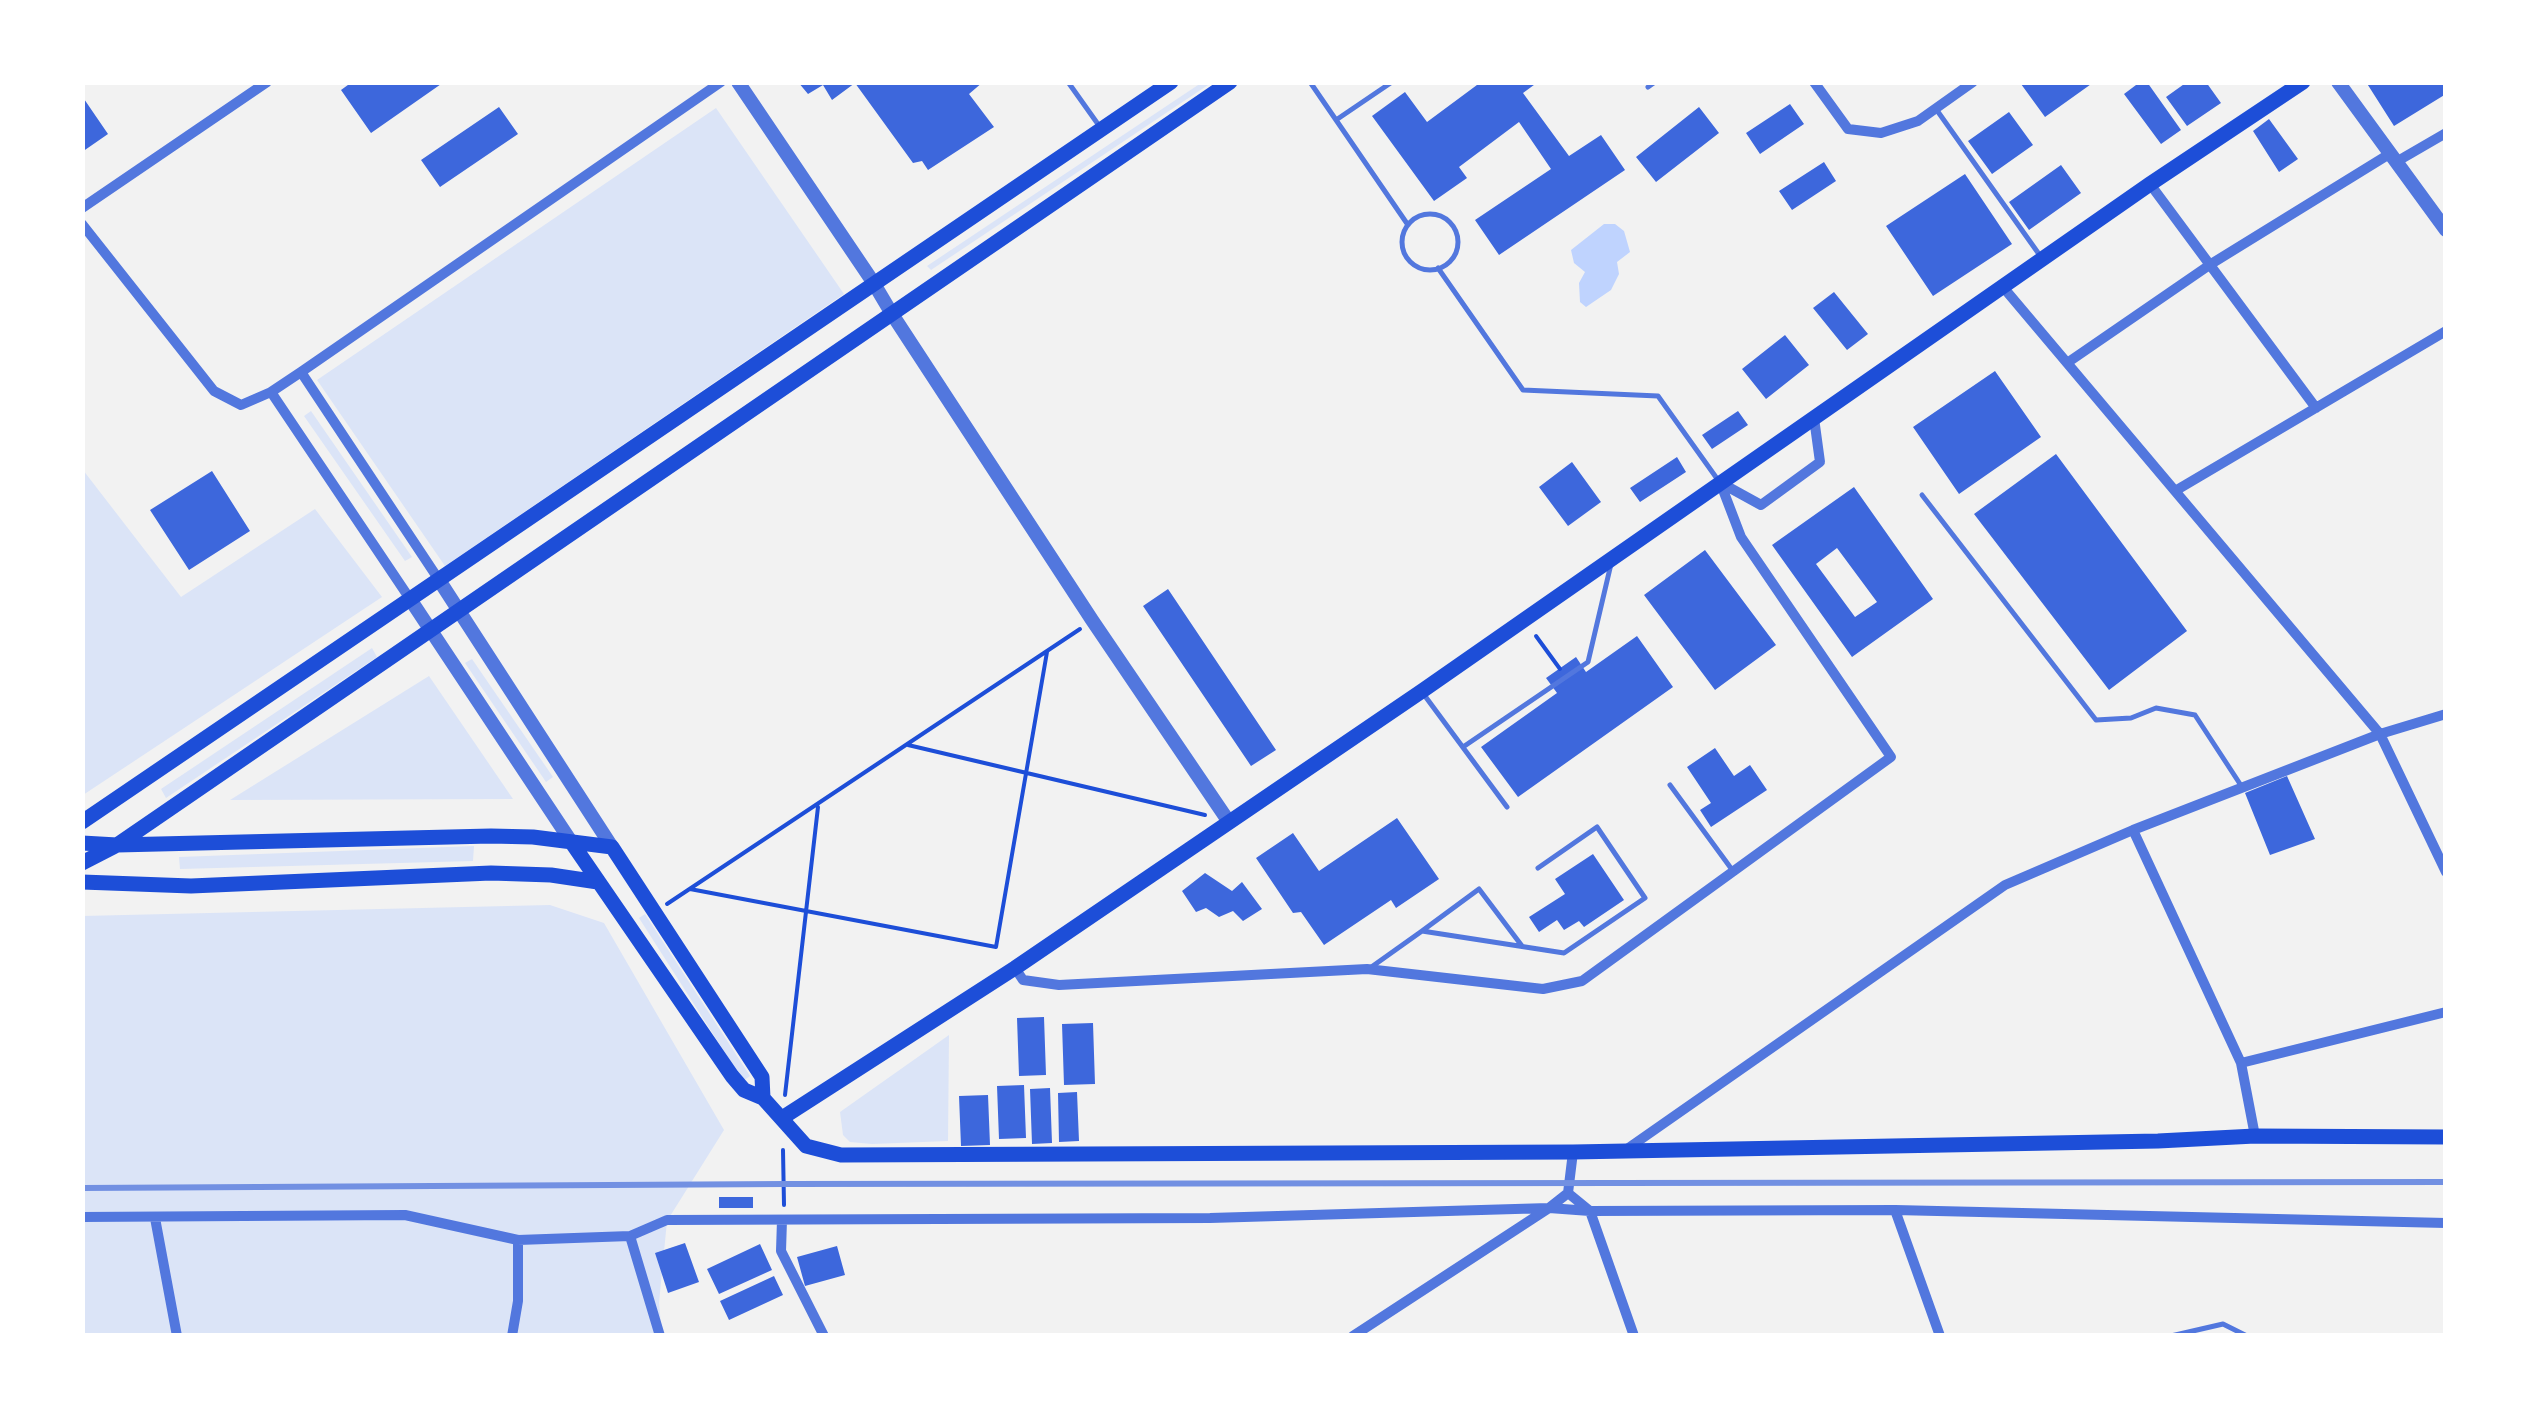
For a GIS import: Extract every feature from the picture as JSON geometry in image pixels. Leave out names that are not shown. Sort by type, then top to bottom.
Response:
[{"type":"main road","points":[[82,822],[1171,82]]},
{"type":"main road","points":[[82,863],[117,845],[1230,82]]},
{"type":"main road","points":[[782,1118],[1015,968],[1422,692],[2302,82]]},
{"type":"main road","points":[[82,843],[491,836],[612,846],[762,1078],[764,1098]]},
{"type":"main road","points":[[572,843],[744,1090],[764,1098],[806,1146],[841,1155],[1574,1152],[2255,1136],[2446,1137]]},
{"type":"main road","points":[[82,882],[192,886],[491,873],[551,875],[598,882]]},
{"type":"street","points":[[82,208],[267,82]]},
{"type":"street","points":[[82,224],[214,391],[242,405],[301,372],[721,82]]},
{"type":"street","points":[[738,82],[1229,822]]},
{"type":"street","points":[[1814,82],[1848,129],[1881,133],[1918,120],[1973,82]]},
{"type":"street","points":[[2338,82],[2446,230]]},
{"type":"street","points":[[2067,363],[2211,264],[2394,158],[2446,133]]},
{"type":"street","points":[[2150,184],[2316,408]]},
{"type":"street","points":[[2003,287],[2380,734],[2446,872]]},
{"type":"street","points":[[2175,491],[2446,330]]},
{"type":"street","points":[[301,372],[612,846]]},
{"type":"street","points":[[271,392],[572,843]]},
{"type":"street","points":[[1720,482],[1761,505],[1820,462],[1814,418]]},
{"type":"street","points":[[1015,968],[1023,980],[1059,984],[1367,970],[1543,988],[1582,981],[1891,757],[1741,537],[1720,482]]},
{"type":"street","points":[[1626,1150],[2005,886],[2133,830],[2380,734],[2446,714]]},
{"type":"street","points":[[2133,830],[2241,1062],[2255,1136]]},
{"type":"street","points":[[2241,1062],[2446,1012]]},
{"type":"street","points":[[1353,1336],[1568,1193],[1574,1152]]},
{"type":"street","points":[[1568,1193],[1590,1211],[1634,1336]]},
{"type":"street","points":[[82,1216],[404,1214],[518,1240],[630,1236],[667,1220],[1210,1218],[1549,1208],[1895,1210],[2446,1223]]},
{"type":"street","points":[[1895,1210],[1940,1336]]},
{"type":"street","points":[[155,1218],[176,1336]]},
{"type":"street","points":[[782,1220],[781,1251],[824,1336]]},
{"type":"street","points":[[630,1236],[660,1336]]},
{"type":"street","points":[[512,1336],[518,1302],[518,1240]]},
{"type":"lane","points":[[1068,82],[1102,130]]},
{"type":"lane","points":[[1310,82],[1408,225]]},
{"type":"lane","points":[[1336,120],[1392,82]]},
{"type":"lane","points":[[1648,88],[1655,82]]},
{"type":"lane","points":[[1936,108],[2043,259]]},
{"type":"lane","points":[[1424,215],[1442,217],[1450,223],[1458,240],[1452,258],[1438,268],[1420,268],[1407,258],[1402,240],[1408,225],[1424,215]]},
{"type":"lane","points":[[1438,268],[1522,390],[1658,396],[1720,482]]},
{"type":"lane","points":[[1922,496],[2096,720],[2131,718],[2156,708],[2195,715],[2242,788]]},
{"type":"lane","points":[[1463,747],[1588,662],[1612,558]]},
{"type":"lane","points":[[1422,692],[1506,807]]},
{"type":"lane","points":[[1670,785],[1733,871]]},
{"type":"lane","points":[[1422,931],[1564,953],[1645,898],[1597,828],[1538,868]]},
{"type":"lane","points":[[1367,970],[1479,889],[1522,946]]},
{"type":"lane","points":[[2172,1336],[2222,1324],[2247,1336]]},
{"type":"path","points":[[664,907],[1092,620]]},
{"type":"path","points":[[1525,620],[1566,678]]},
{"type":"path","points":[[690,889],[996,947],[1046,652]]},
{"type":"path","points":[[907,744],[1229,822]]},
{"type":"path","points":[[782,1220],[782,1118],[818,804]]},
{"type":"shaded area","points":[[1201,83],[1211,83],[931,270],[927,266]]},
{"type":"shaded area","points":[[716,108],[844,294],[445,566],[317,380]]},
{"type":"shaded area","points":[[311,411],[412,557],[405,561],[304,416]]},
{"type":"shaded area","points":[[83,470],[181,597],[315,509],[382,597],[83,795]]},
{"type":"shaded area","points":[[372,648],[377,657],[166,798],[161,789]]},
{"type":"shaded area","points":[[472,659],[553,777],[546,782],[465,663]]},
{"type":"shaded area","points":[[429,676],[513,799],[230,800]]},
{"type":"shaded area","points":[[474,846],[473,861],[180,869],[179,857]]},
{"type":"shaded area","points":[[550,905],[604,923],[724,1130],[667,1221],[659,1303],[662,1335],[83,1335],[82,916]]},
{"type":"shaded area","points":[[645,914],[750,1076],[743,1081],[639,918]]},
{"type":"shaded area","points":[[949,1035],[948,1141],[850,1142],[843,1135],[840,1112]]},
{"type":"water","points":[[1604,224],[1615,224],[1624,231],[1630,252],[1617,262],[1619,274],[1611,290],[1586,307],[1580,302],[1579,283],[1585,272],[1574,263],[1571,250]]},
{"type":"building","points":[[352,82],[444,82],[371,133],[341,90]]},
{"type":"building","points":[[798,82],[983,82],[969,94],[994,127],[928,170],[922,161],[913,163],[855,83],[832,100],[823,85],[808,94]]},
{"type":"building","points":[[1481,82],[1538,82],[1523,93],[1569,156],[1601,135],[1625,170],[1499,255],[1475,220],[1551,169],[1519,122],[1459,167],[1467,178],[1434,201],[1372,116],[1405,92],[1427,122]]},
{"type":"building","points":[[2023,82],[2094,82],[2045,117]]},
{"type":"building","points":[[2140,82],[2147,82],[2181,130],[2161,144],[2124,94]]},
{"type":"building","points":[[2187,82],[2206,82],[2221,103],[2187,126],[2166,97]]},
{"type":"building","points":[[2366,82],[2446,82],[2446,94],[2394,126]]},
{"type":"building","points":[[82,96],[108,134],[82,152]]},
{"type":"building","points":[[1790,104],[1804,124],[1760,154],[1746,133]]},
{"type":"building","points":[[499,107],[518,134],[440,187],[421,160]]},
{"type":"building","points":[[1699,107],[1719,133],[1656,182],[1636,157]]},
{"type":"building","points":[[2009,112],[2033,145],[1992,174],[1968,141]]},
{"type":"building","points":[[2269,119],[2298,159],[2279,172],[2253,131]]},
{"type":"building","points":[[1824,162],[1836,181],[1792,210],[1779,191]]},
{"type":"building","points":[[2061,165],[2081,193],[2029,230],[2009,202]]},
{"type":"building","points":[[1965,174],[2012,244],[1933,296],[1886,226]]},
{"type":"building","points":[[1834,292],[1868,334],[1847,350],[1813,308]]},
{"type":"building","points":[[1785,335],[1809,365],[1766,399],[1742,369]]},
{"type":"building","points":[[1995,371],[2041,437],[1959,494],[1913,427]]},
{"type":"building","points":[[1738,411],[1748,425],[1712,449],[1702,435]]},
{"type":"building","points":[[2056,454],[2187,631],[2109,690],[1974,514]]},
{"type":"building","points":[[1677,457],[1686,472],[1640,502],[1630,488]]},
{"type":"building","points":[[1572,462],[1601,502],[1568,526],[1539,487]]},
{"type":"building","points":[[212,471],[250,531],[189,570],[150,510]]},
{"type":"building","points":[[1854,487],[1933,599],[1852,657],[1772,545]],"holes":[[[1837,548],[1877,602],[1855,617],[1816,564]]]},
{"type":"building","points":[[1705,550],[1776,645],[1715,690],[1644,595]]},
{"type":"building","points":[[1168,589],[1276,750],[1251,766],[1143,606]]},
{"type":"building","points":[[1637,636],[1673,687],[1518,797],[1481,747],[1557,693],[1546,678],[1576,657],[1586,672]]},
{"type":"building","points":[[1715,748],[1734,776],[1750,765],[1767,790],[1711,827],[1700,810],[1711,803],[1687,767]]},
{"type":"building","points":[[2287,776],[2315,839],[2270,855],[2245,793]]},
{"type":"building","points":[[1397,818],[1439,879],[1396,908],[1391,900],[1324,945],[1301,912],[1293,913],[1256,858],[1293,833],[1319,871]]},
{"type":"building","points":[[1593,854],[1624,900],[1584,927],[1579,921],[1564,930],[1557,920],[1539,932],[1529,917],[1565,894],[1555,879]]},
{"type":"building","points":[[1205,873],[1232,891],[1242,882],[1262,909],[1243,921],[1233,911],[1219,917],[1206,908],[1196,912],[1182,891]]},
{"type":"building","points":[[1044,1017],[1046,1075],[1019,1076],[1017,1018]]},
{"type":"building","points":[[1093,1023],[1095,1084],[1064,1085],[1062,1024]]},
{"type":"building","points":[[1024,1085],[1026,1138],[999,1139],[997,1086]]},
{"type":"building","points":[[1050,1088],[1052,1143],[1032,1144],[1030,1089]]},
{"type":"building","points":[[1077,1092],[1079,1141],[1059,1142],[1058,1093]]},
{"type":"building","points":[[988,1095],[990,1145],[961,1146],[959,1096]]},
{"type":"building","points":[[719,1197],[753,1197],[753,1208],[719,1208]]},
{"type":"building","points":[[685,1243],[699,1282],[668,1293],[655,1253]]},
{"type":"building","points":[[760,1244],[772,1270],[719,1294],[707,1269]]},
{"type":"building","points":[[837,1246],[845,1275],[805,1286],[797,1257]]},
{"type":"building","points":[[774,1276],[783,1295],[729,1320],[720,1301]]},
{"type":"railway","points":[[82,1188],[2446,1182]]}]
